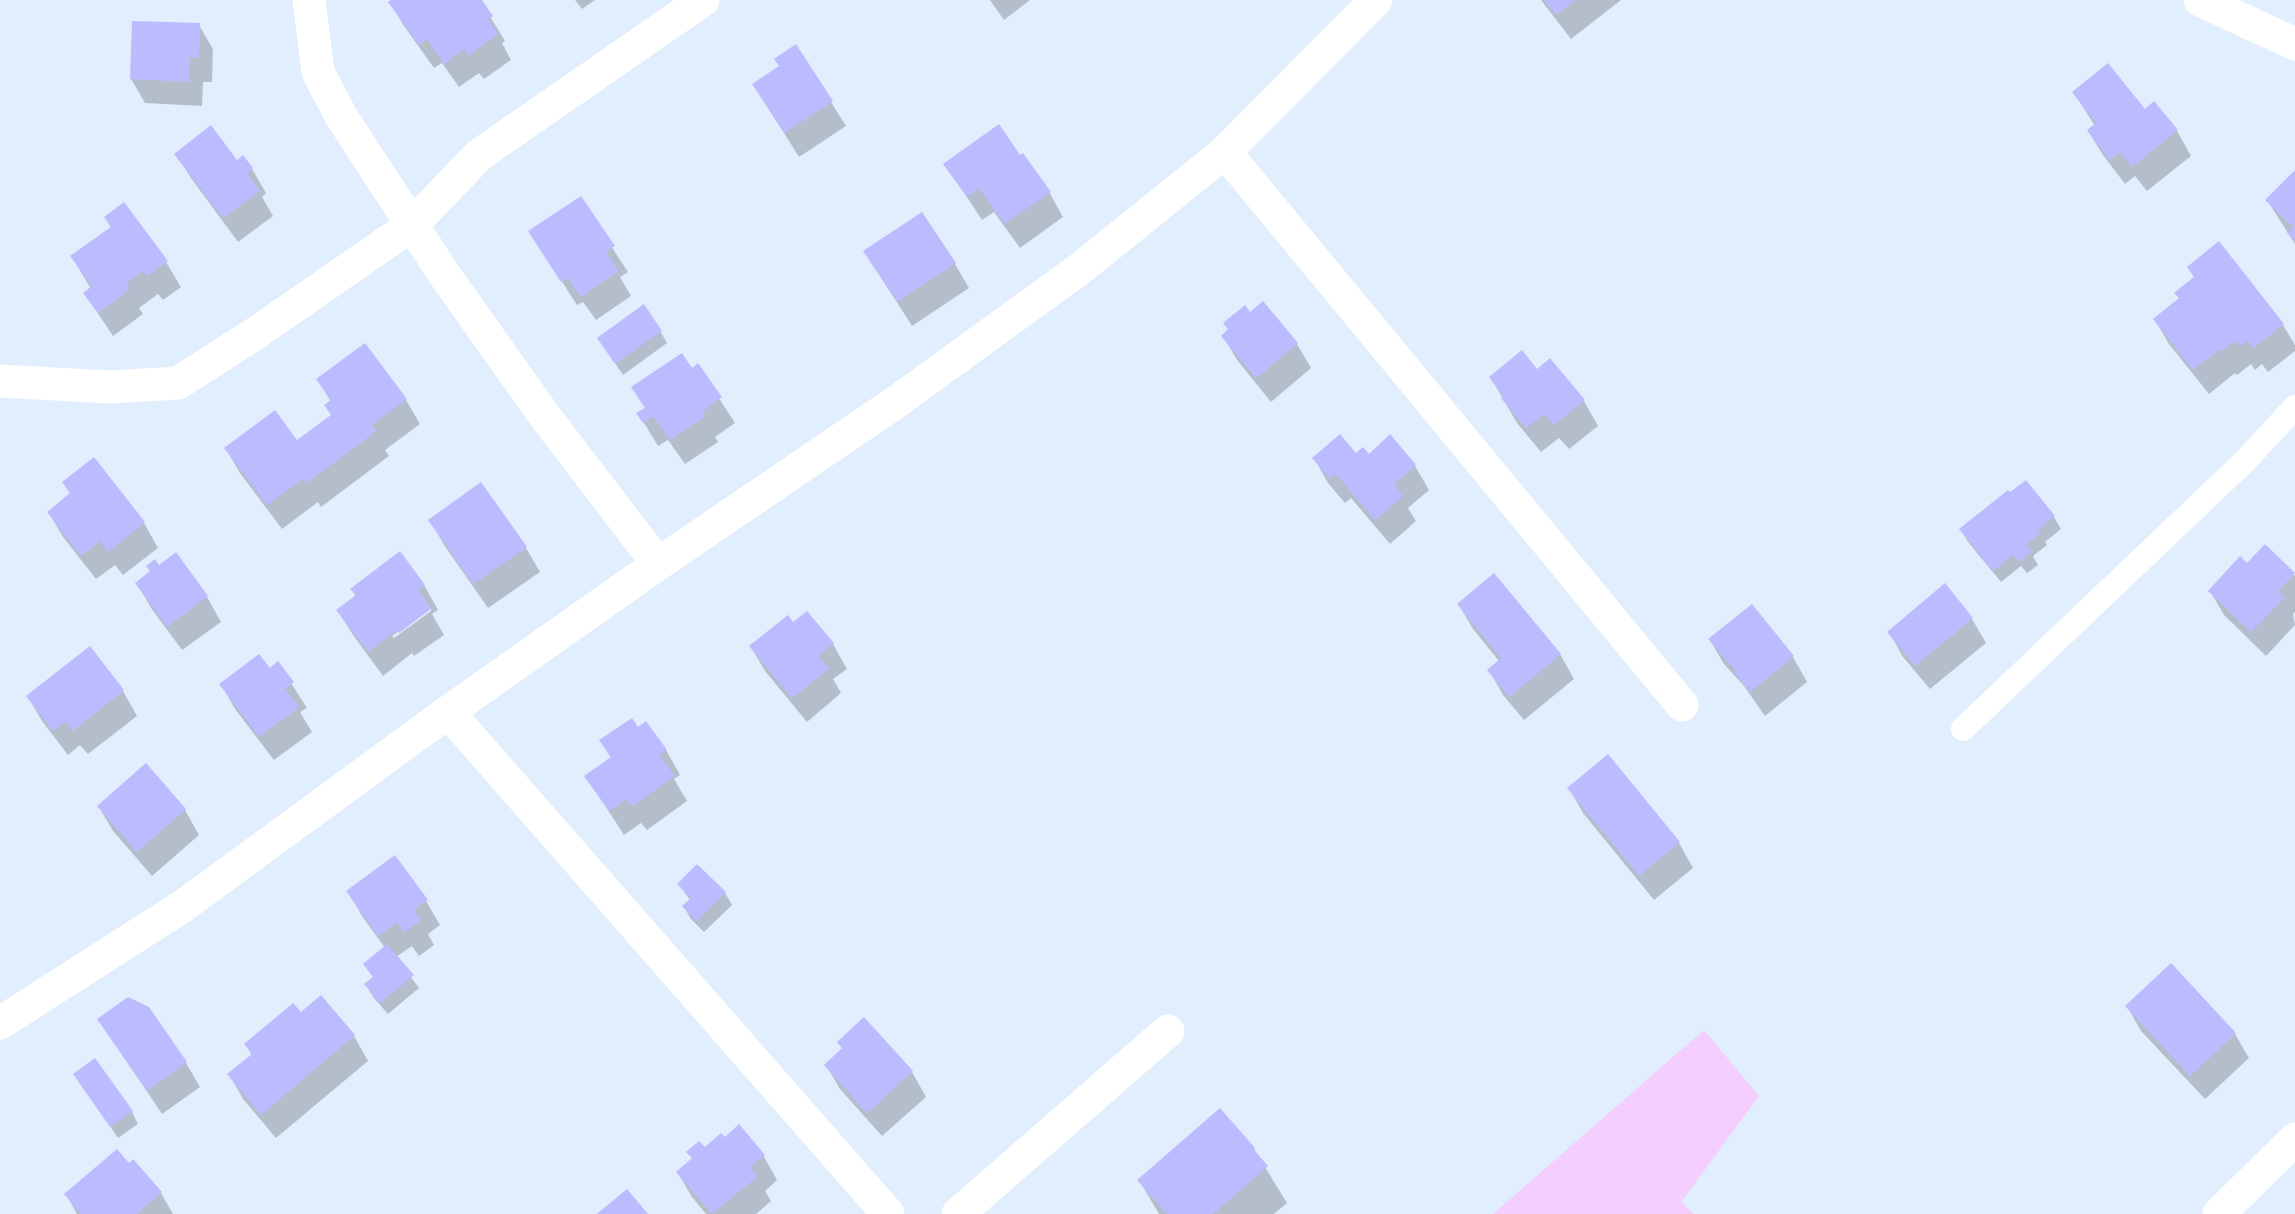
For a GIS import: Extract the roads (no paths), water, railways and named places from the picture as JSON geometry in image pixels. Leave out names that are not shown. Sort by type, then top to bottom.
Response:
[{"type":"street","points":[[309,0],[318,72],[341,116],[412,225],[544,415],[658,564]]},
{"type":"street","points":[[0,381],[110,387],[178,382],[253,335],[412,225],[479,155],[703,0]]},
{"type":"street","points":[[0,1023],[183,906],[448,712],[658,564],[899,400],[1081,268],[1225,152],[1376,0]]},
{"type":"street","points":[[2200,0],[2295,44]]},
{"type":"street","points":[[1225,152],[1682,705]]},
{"type":"street","points":[[448,712],[888,1214]]},
{"type":"street","points":[[958,1214],[1168,1031]]},
{"type":"street","points":[[2219,1214],[2295,1139]]},
{"type":"lane","points":[[1963,729],[2245,461],[2295,407]]}]
